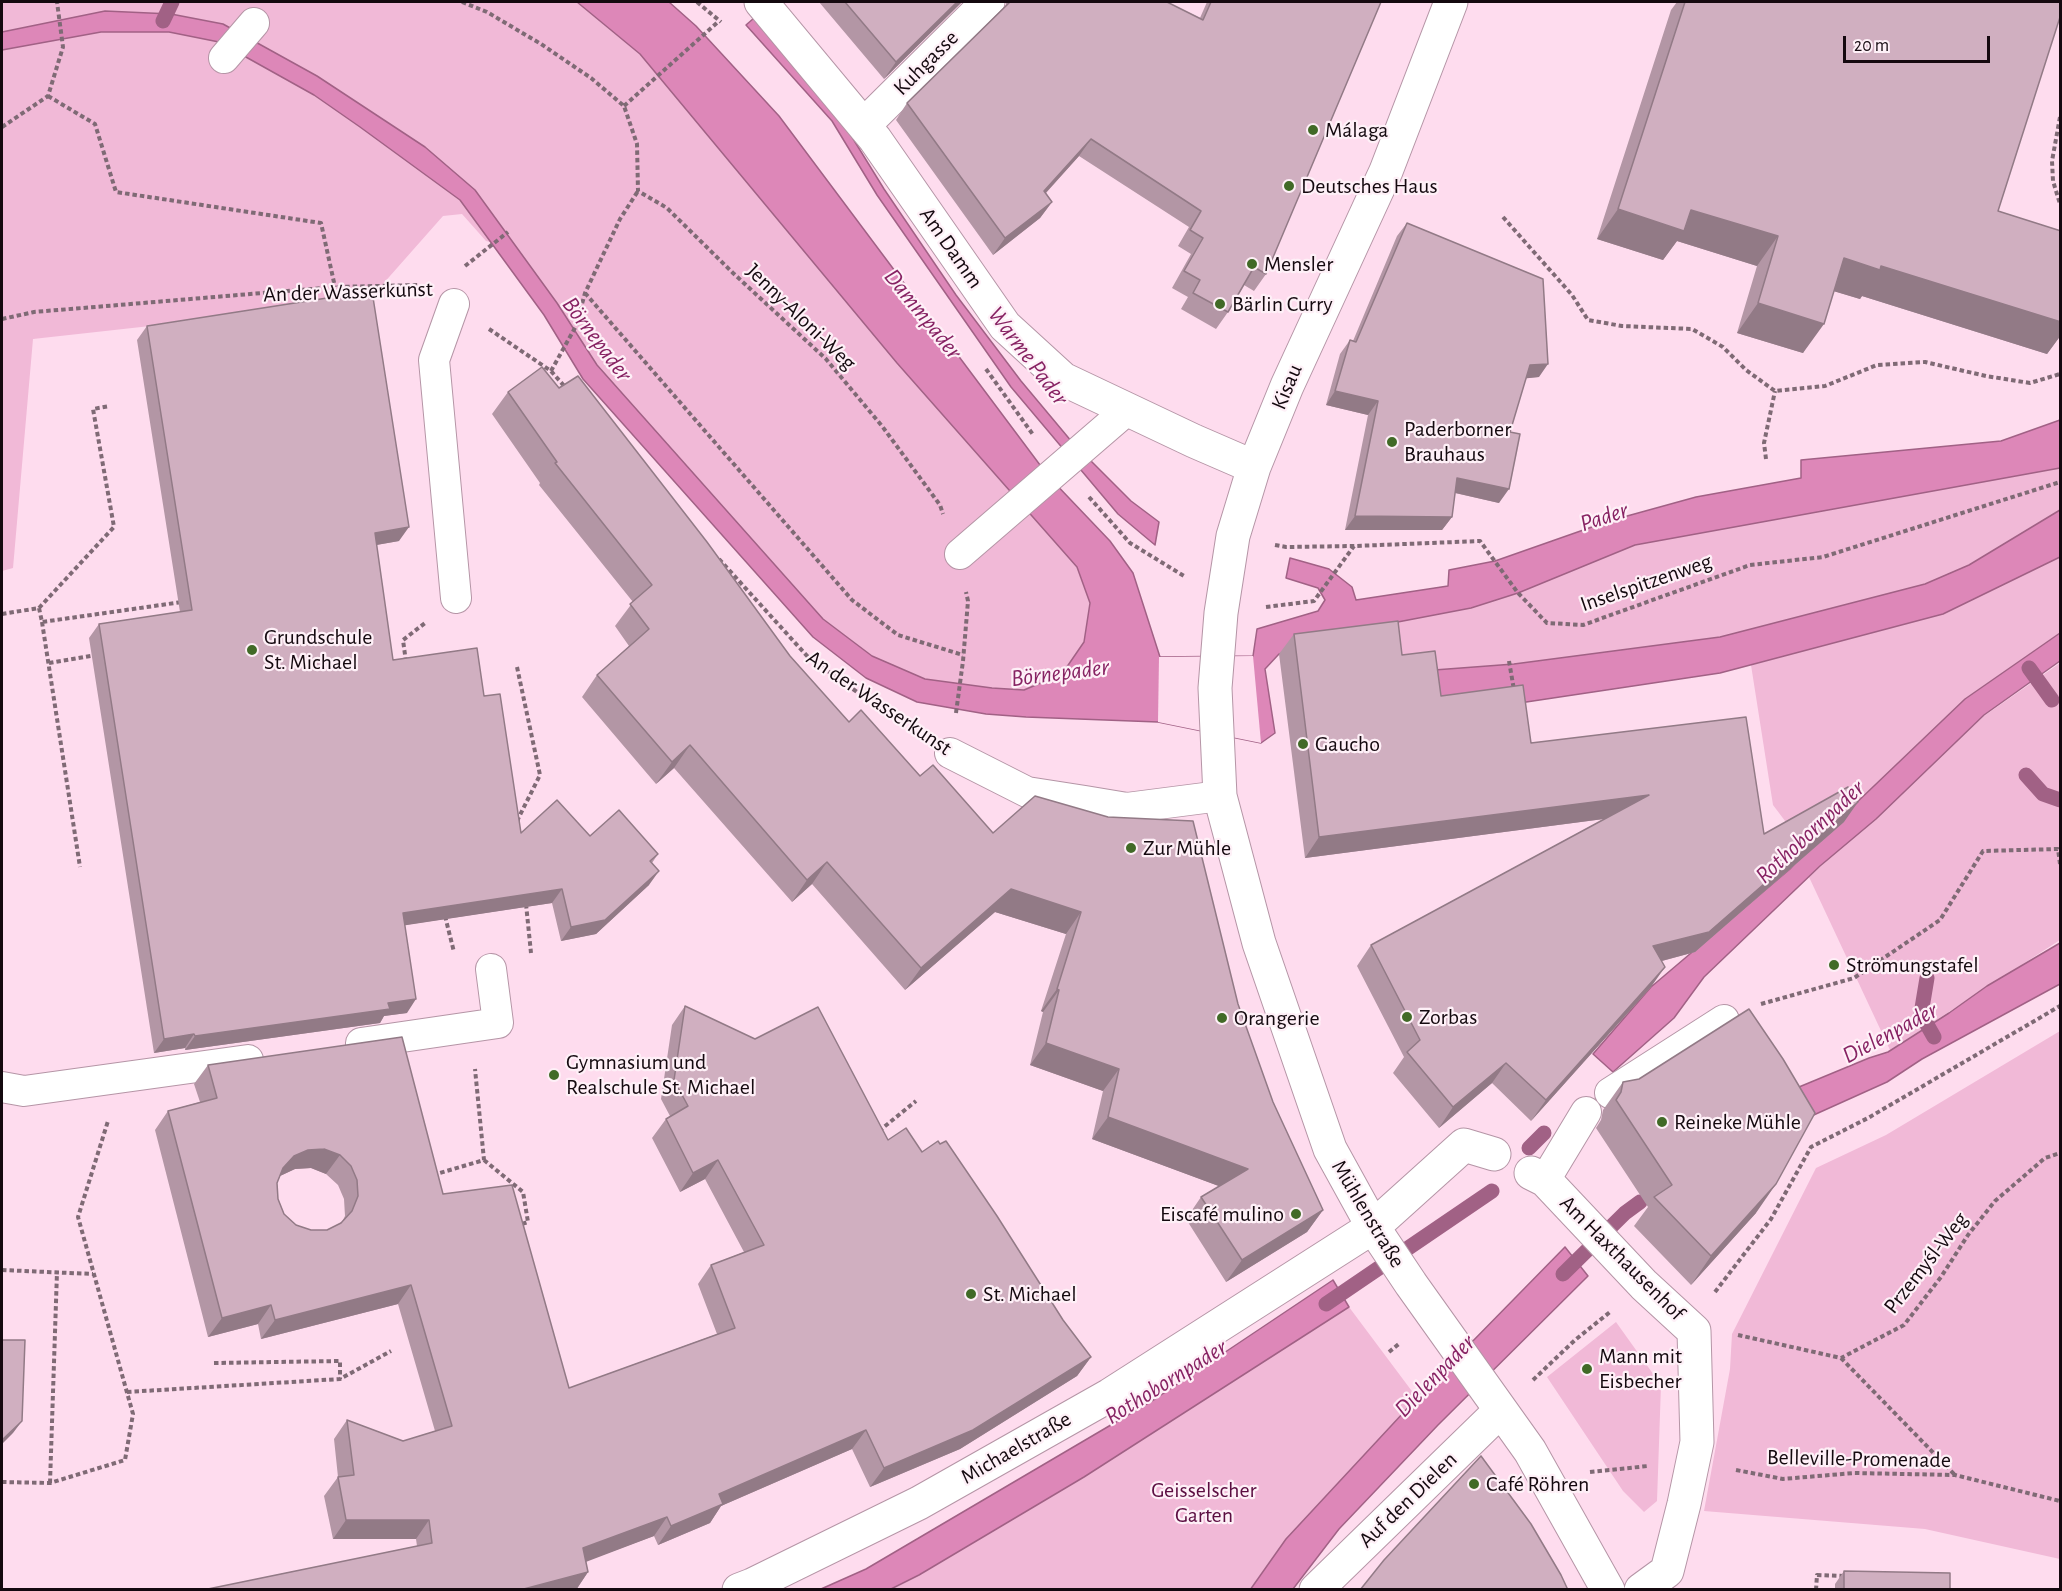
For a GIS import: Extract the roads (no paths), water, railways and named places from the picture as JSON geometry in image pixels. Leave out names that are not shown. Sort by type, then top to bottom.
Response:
[{"type":"street","name":"Am Damm","points":[[761,2],[864,125],[1005,326],[1063,378],[1127,410],[1254,467]]},
{"type":"street","name":"Kuhgasse","points":[[864,125],[988,2]]},
{"type":"street","name":"Kisau","points":[[1220,796],[1215,688],[1221,620],[1231,550],[1254,467],[1287,386],[1386,171],[1451,2]]},
{"type":"street","name":"Mühlenstraße","points":[[1220,796],[1259,943],[1329,1149],[1402,1271],[1530,1451],[1608,1590]]},
{"type":"street","points":[[1378,1234],[1464,1145],[1494,1154]]},
{"type":"street","name":"Am Haxthausenhof","points":[[1538,1176],[1644,1285],[1694,1331],[1697,1442],[1684,1504],[1666,1571],[1641,1590]]},
{"type":"street","name":"Michaelstraße","points":[[739,1590],[919,1503],[1110,1395],[1378,1234]]},
{"type":"street","name":"Auf den Dielen","points":[[1316,1590],[1492,1398]]},
{"type":"lane","points":[[225,58],[254,23]]},
{"type":"lane","points":[[454,304],[434,360],[456,598]]},
{"type":"lane","points":[[960,554],[1127,410]]},
{"type":"lane","name":"An der Wasserkunst","points":[[950,753],[1027,792],[1062,798],[1127,808],[1220,796]]},
{"type":"lane","points":[[333,1047],[498,1023],[491,969]]},
{"type":"lane","points":[[1610,1093],[1724,1020]]},
{"type":"lane","points":[[2,1087],[24,1091],[275,1056]]},
{"type":"lane","points":[[1538,1176],[1586,1112]]},
{"type":"water","name":"Dammpader","points":[[577,2],[669,2],[696,26],[779,116],[1049,477],[1110,541],[1133,573],[1160,657],[1253,656],[1257,629],[1318,611],[1325,600],[1318,588],[1286,578],[1290,558],[1329,569],[1352,587],[1356,600],[1448,586],[1449,570],[1495,561],[1609,521],[1696,497],[1801,478],[1801,460],[2001,441],[2060,420],[2060,468],[1635,545],[1518,593],[1471,608],[1382,625],[1279,654],[1265,669],[1275,733],[1261,743],[1158,722],[986,714],[917,702],[866,678],[813,637],[583,379],[544,315],[460,200],[360,127],[314,95],[219,42],[169,32],[101,32],[2,50],[2,32],[105,11],[171,14],[223,24],[317,76],[425,147],[475,190],[557,303],[597,365],[823,619],[872,656],[925,679],[1024,690],[1062,674],[1084,642],[1090,603],[1077,567],[897,363],[640,54]]},
{"type":"water","points":[[754,18],[839,116],[884,189],[956,295],[1021,381],[1072,442],[1131,501],[1159,522],[1155,545],[1118,514],[1011,387],[877,195],[832,121],[746,25]]},
{"type":"water","points":[[2060,510],[2060,557],[1943,614],[1720,673],[1426,717],[1421,671],[1514,664],[1720,637],[1925,584],[1969,565]]},
{"type":"water","points":[[2060,633],[2060,661],[1984,715],[1876,819],[1820,866],[1704,977],[1674,1018],[1613,1072],[1593,1054],[1651,987],[1790,869],[1965,699]]},
{"type":"water","points":[[2060,943],[2060,984],[1922,1059],[1887,1082],[1787,1127],[1770,1099],[1888,1052],[1987,986]]},
{"type":"water","points":[[1565,1247],[1588,1276],[1438,1425],[1339,1529],[1293,1589],[1250,1590],[1286,1539],[1417,1398]]},
{"type":"water","points":[[1333,1280],[1349,1307],[1084,1477],[919,1575],[891,1589],[821,1589],[866,1569],[1155,1399]]},
{"type":"waterway","points":[[163,21],[172,2]]},
{"type":"waterway","points":[[2029,668],[2052,700]]},
{"type":"waterway","points":[[2026,775],[2043,794],[2060,800]]},
{"type":"waterway","points":[[1927,978],[1921,1014],[1934,1037]]},
{"type":"waterway","name":"Rothobornpader","points":[[1529,1148],[1544,1133]]},
{"type":"waterway","name":"Rothobornpader","points":[[1326,1304],[1492,1191]]},
{"type":"waterway","name":"Dielenpader","points":[[1563,1274],[1625,1213],[1640,1202]]},
{"type":"place","name":"Málaga","points":[[1313,130]]},
{"type":"place","name":"Deutsches Haus","points":[[1289,186]]},
{"type":"place","name":"Mensler","points":[[1252,264]]},
{"type":"place","name":"Bärlin Curry","points":[[1220,304]]},
{"type":"place","name":"Paderborner Brauhaus","points":[[1392,442]]},
{"type":"place","name":"Grundschule St. Michael","points":[[252,650]]},
{"type":"place","name":"Gaucho","points":[[1303,744]]},
{"type":"place","name":"Zur Mühle","points":[[1131,848]]},
{"type":"place","name":"Strömungstafel","points":[[1834,965]]},
{"type":"place","name":"Zorbas","points":[[1407,1017]]},
{"type":"place","name":"Orangerie","points":[[1222,1018]]},
{"type":"place","name":"Gymnasium und Realschule St. Michael","points":[[554,1075]]},
{"type":"place","name":"Reineke Mühle","points":[[1662,1122]]},
{"type":"place","name":"Eiscafé mulino","points":[[1296,1214]]},
{"type":"place","name":"St. Michael","points":[[971,1294]]},
{"type":"place","name":"Mann mit Eisbecher","points":[[1587,1369]]},
{"type":"place","name":"Café Röhren","points":[[1474,1484]]},
{"type":"water label","name":"Börnepader","points":[[597,339]]},
{"type":"water label","name":"Warme Pader","points":[[1028,356]]},
{"type":"water label","name":"Pader","points":[[1604,517]]},
{"type":"water label","name":"Börnepader","points":[[1060,673]]},
{"type":"park label","name":"Geisselscher Garten","points":[[1204,1502]]}]
